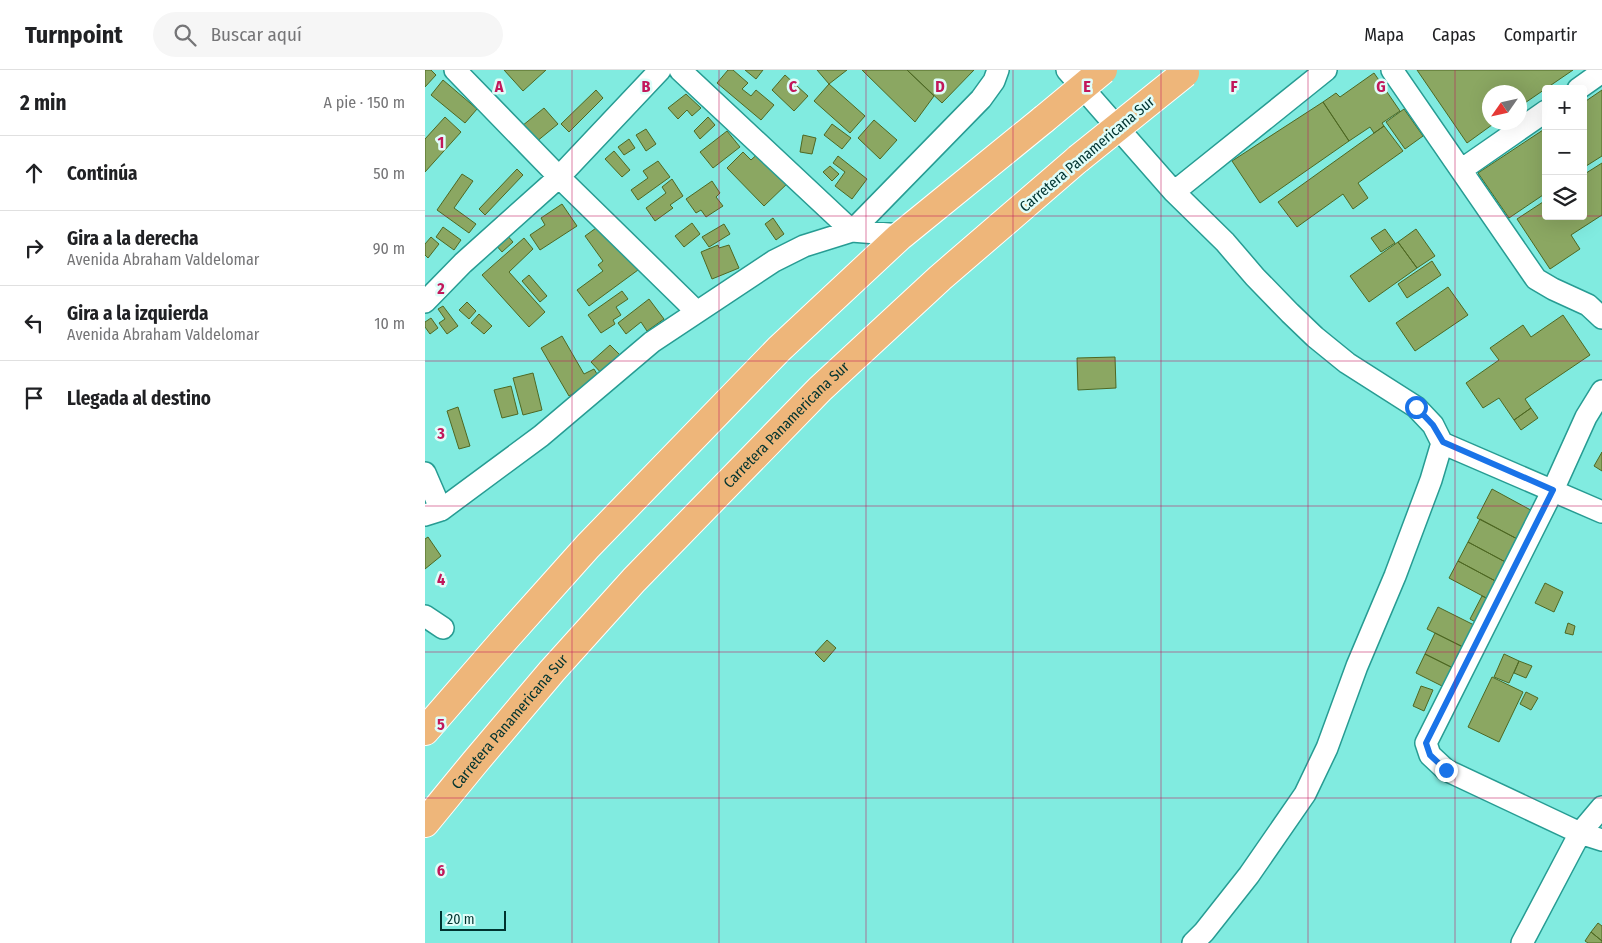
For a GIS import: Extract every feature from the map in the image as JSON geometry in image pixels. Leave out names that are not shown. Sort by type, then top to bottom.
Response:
[{"type":"highway","points":[[425,731],[588,546],[779,349],[901,235],[1103,70]]},
{"type":"highway","name":"Carretera Panamericana Sur","points":[[425,823],[546,679],[634,580],[820,389],[940,278],[1078,158],[1187,72]]},
{"type":"street","points":[[455,70],[559,177],[697,312]]},
{"type":"street","points":[[425,302],[463,263],[559,177],[660,70]]},
{"type":"street","points":[[679,70],[852,231]]},
{"type":"street","points":[[852,231],[981,99],[994,81],[998,70]]},
{"type":"street","points":[[1067,70],[1174,192],[1225,242],[1255,278],[1315,337],[1347,363],[1416,407],[1433,425],[1443,442],[1602,512]]},
{"type":"street","points":[[1174,192],[1326,70]]},
{"type":"street","points":[[1392,70],[1536,279],[1588,306],[1602,318]]},
{"type":"street","points":[[1584,85],[1602,72]]},
{"type":"street","points":[[1461,170],[1542,114]]},
{"type":"street","points":[[425,473],[433,513],[541,436],[652,342],[789,253],[804,246],[852,231],[901,235]]},
{"type":"street","points":[[1602,391],[1586,417],[1553,490],[1426,743],[1430,755],[1446,770],[1580,833],[1602,840]]},
{"type":"street","points":[[1193,943],[1249,875],[1305,794],[1327,748],[1357,666],[1395,576],[1431,480],[1443,442]]},
{"type":"street","points":[[425,616],[443,628]]},
{"type":"street","points":[[1523,943],[1580,833],[1602,808]]},
{"type":"building","points":[[425,70],[431,70],[436,75],[425,87]]},
{"type":"building","points":[[504,70],[546,70],[523,91]]},
{"type":"building","points":[[728,70],[733,70],[748,83],[742,89],[751,96],[756,90],[774,105],[761,120],[717,83]]},
{"type":"building","points":[[745,70],[763,70],[756,79]]},
{"type":"building","points":[[817,70],[847,70],[829,84]]},
{"type":"building","points":[[862,70],[907,70],[934,96],[915,122]]},
{"type":"building","points":[[907,70],[974,70],[942,103]]},
{"type":"building","points":[[1417,70],[1573,70],[1551,85],[1542,85],[1542,91],[1527,102],[1527,85],[1482,85],[1482,130],[1485,130],[1467,143]]},
{"type":"building","points":[[1374,73],[1400,111],[1382,123],[1384,126],[1374,133],[1370,127],[1349,141],[1323,102],[1336,93],[1340,97]]},
{"type":"building","points":[[785,75],[808,96],[794,111],[772,90]]},
{"type":"building","points":[[443,80],[477,109],[465,123],[431,95]]},
{"type":"building","points":[[829,84],[865,116],[850,133],[814,101]]},
{"type":"building","points":[[596,90],[603,98],[569,132],[561,124]]},
{"type":"building","points":[[1602,90],[1602,156],[1587,165],[1587,130],[1587,100]]},
{"type":"building","points":[[686,94],[701,108],[692,116],[687,110],[678,119],[668,108]]},
{"type":"building","points":[[1323,102],[1349,141],[1260,203],[1232,161]]},
{"type":"building","points":[[544,108],[558,124],[536,142],[522,126]]},
{"type":"building","points":[[1404,109],[1423,136],[1405,149],[1386,122]]},
{"type":"building","points":[[445,117],[461,132],[425,172],[425,139]]},
{"type":"building","points":[[708,117],[715,125],[700,139],[694,131]]},
{"type":"building","points":[[874,120],[897,140],[880,159],[858,138]]},
{"type":"building","points":[[832,124],[851,138],[842,149],[824,135]]},
{"type":"building","points":[[1384,126],[1403,151],[1358,183],[1368,198],[1353,209],[1343,194],[1297,227],[1278,202]]},
{"type":"building","points":[[646,129],[656,144],[646,151],[636,135]]},
{"type":"building","points":[[727,131],[740,147],[713,168],[700,152]]},
{"type":"building","points":[[1542,131],[1542,196],[1509,218],[1478,173]]},
{"type":"building","points":[[803,135],[816,138],[812,154],[800,152]]},
{"type":"building","points":[[629,139],[635,148],[624,155],[618,147]]},
{"type":"building","points":[[762,150],[791,180],[764,206],[727,168],[743,152],[751,160]]},
{"type":"building","points":[[614,151],[630,170],[622,177],[605,159]]},
{"type":"building","points":[[838,156],[867,179],[852,199],[835,186],[845,172],[833,163]]},
{"type":"building","points":[[658,161],[670,177],[638,200],[631,190],[648,178],[643,171]]},
{"type":"building","points":[[1602,163],[1602,215],[1571,235],[1580,249],[1550,269],[1517,219],[1542,203],[1542,220],[1587,220],[1587,172]]},
{"type":"building","points":[[830,166],[839,174],[832,181],[823,172]]},
{"type":"building","points":[[517,169],[523,175],[485,215],[479,209]]},
{"type":"building","points":[[462,174],[473,181],[454,208],[476,224],[469,233],[437,210]]},
{"type":"building","points":[[672,179],[683,196],[670,205],[673,208],[655,221],[646,208],[666,193],[662,187]]},
{"type":"building","points":[[712,181],[720,193],[716,197],[723,206],[706,217],[701,210],[696,213],[686,199]]},
{"type":"building","points":[[562,204],[577,226],[540,250],[530,235],[545,225],[541,218]]},
{"type":"building","points":[[773,218],[784,234],[776,240],[765,224]]},
{"type":"building","points":[[603,223],[638,270],[589,306],[577,290],[603,271],[598,265],[603,261],[585,236]]},
{"type":"building","points":[[692,223],[700,234],[684,247],[675,236]]},
{"type":"building","points":[[724,224],[730,234],[709,247],[702,237]]},
{"type":"building","points":[[443,227],[461,240],[454,250],[436,237]]},
{"type":"building","points":[[1385,229],[1395,243],[1381,252],[1371,238]]},
{"type":"building","points":[[1416,229],[1435,256],[1417,268],[1398,242]]},
{"type":"building","points":[[506,234],[513,242],[502,252],[495,244]]},
{"type":"building","points":[[431,237],[439,244],[428,258],[425,255],[425,244]]},
{"type":"building","points":[[524,238],[533,249],[509,272],[545,312],[529,327],[482,275]]},
{"type":"building","points":[[1398,242],[1417,268],[1369,302],[1350,276]]},
{"type":"building","points":[[718,245],[719,248],[729,245],[739,268],[712,279],[701,252]]},
{"type":"building","points":[[1432,261],[1441,275],[1407,298],[1398,284]]},
{"type":"building","points":[[529,275],[547,296],[540,302],[522,281]]},
{"type":"building","points":[[1448,287],[1468,315],[1415,351],[1396,323]]},
{"type":"building","points":[[622,291],[628,299],[616,307],[621,315],[613,320],[615,324],[601,333],[588,315]]},
{"type":"building","points":[[649,299],[664,319],[647,331],[641,322],[626,334],[618,323]]},
{"type":"building","points":[[467,302],[476,311],[469,319],[459,310]]},
{"type":"building","points":[[443,306],[458,326],[447,334],[439,323],[445,319],[438,309]]},
{"type":"building","points":[[479,314],[492,326],[484,334],[471,323]]},
{"type":"building","points":[[1563,315],[1590,355],[1525,399],[1531,408],[1514,420],[1499,398],[1483,408],[1466,383],[1499,360],[1490,348],[1523,325],[1531,337]]},
{"type":"building","points":[[431,318],[438,328],[430,334],[425,327],[425,322]]},
{"type":"building","points":[[562,336],[584,374],[594,369],[600,379],[569,396],[541,348]]},
{"type":"building","points":[[610,345],[623,358],[604,376],[591,362]]},
{"type":"building","points":[[1115,357],[1116,388],[1078,390],[1077,358]]},
{"type":"building","points":[[533,373],[542,410],[523,415],[513,378]]},
{"type":"building","points":[[511,386],[518,414],[502,418],[494,390]]},
{"type":"building","points":[[458,407],[470,446],[459,449],[447,411]]},
{"type":"building","points":[[1531,408],[1538,418],[1521,430],[1514,420]]},
{"type":"building","points":[[1602,452],[1602,471],[1594,466]]},
{"type":"building","points":[[1492,489],[1538,514],[1523,542],[1477,518]]},
{"type":"building","points":[[1480,519],[1523,542],[1511,565],[1468,542]]},
{"type":"building","points":[[428,537],[441,556],[425,569],[425,539]]},
{"type":"building","points":[[1468,542],[1511,565],[1501,584],[1458,561]]},
{"type":"building","points":[[1458,561],[1501,584],[1492,601],[1449,578]]},
{"type":"building","points":[[1545,583],[1563,592],[1554,612],[1535,603]]},
{"type":"building","points":[[1482,596],[1492,601],[1479,624],[1470,619]]},
{"type":"building","points":[[1438,607],[1476,626],[1465,648],[1427,629]]},
{"type":"building","points":[[1568,623],[1575,626],[1573,635],[1565,633]]},
{"type":"building","points":[[1435,633],[1465,648],[1455,669],[1425,654]]},
{"type":"building","points":[[827,640],[836,648],[824,662],[815,653]]},
{"type":"building","points":[[1425,654],[1455,669],[1446,688],[1416,673]]},
{"type":"building","points":[[1504,654],[1519,661],[1509,683],[1494,677]]},
{"type":"building","points":[[1519,661],[1532,666],[1526,678],[1514,673]]},
{"type":"building","points":[[1492,677],[1523,692],[1499,742],[1468,727]]},
{"type":"building","points":[[1421,686],[1433,690],[1424,711],[1413,706]]},
{"type":"building","points":[[1526,692],[1538,698],[1531,710],[1520,704]]},
{"type":"building","points":[[1598,923],[1602,926],[1602,941],[1591,932]]},
{"type":"building","points":[[1591,932],[1602,943],[1588,943],[1585,941]]},
{"type":"route","points":[[1416,407],[1433,425],[1443,442],[1553,490],[1426,743],[1430,755],[1446,770]]}]
